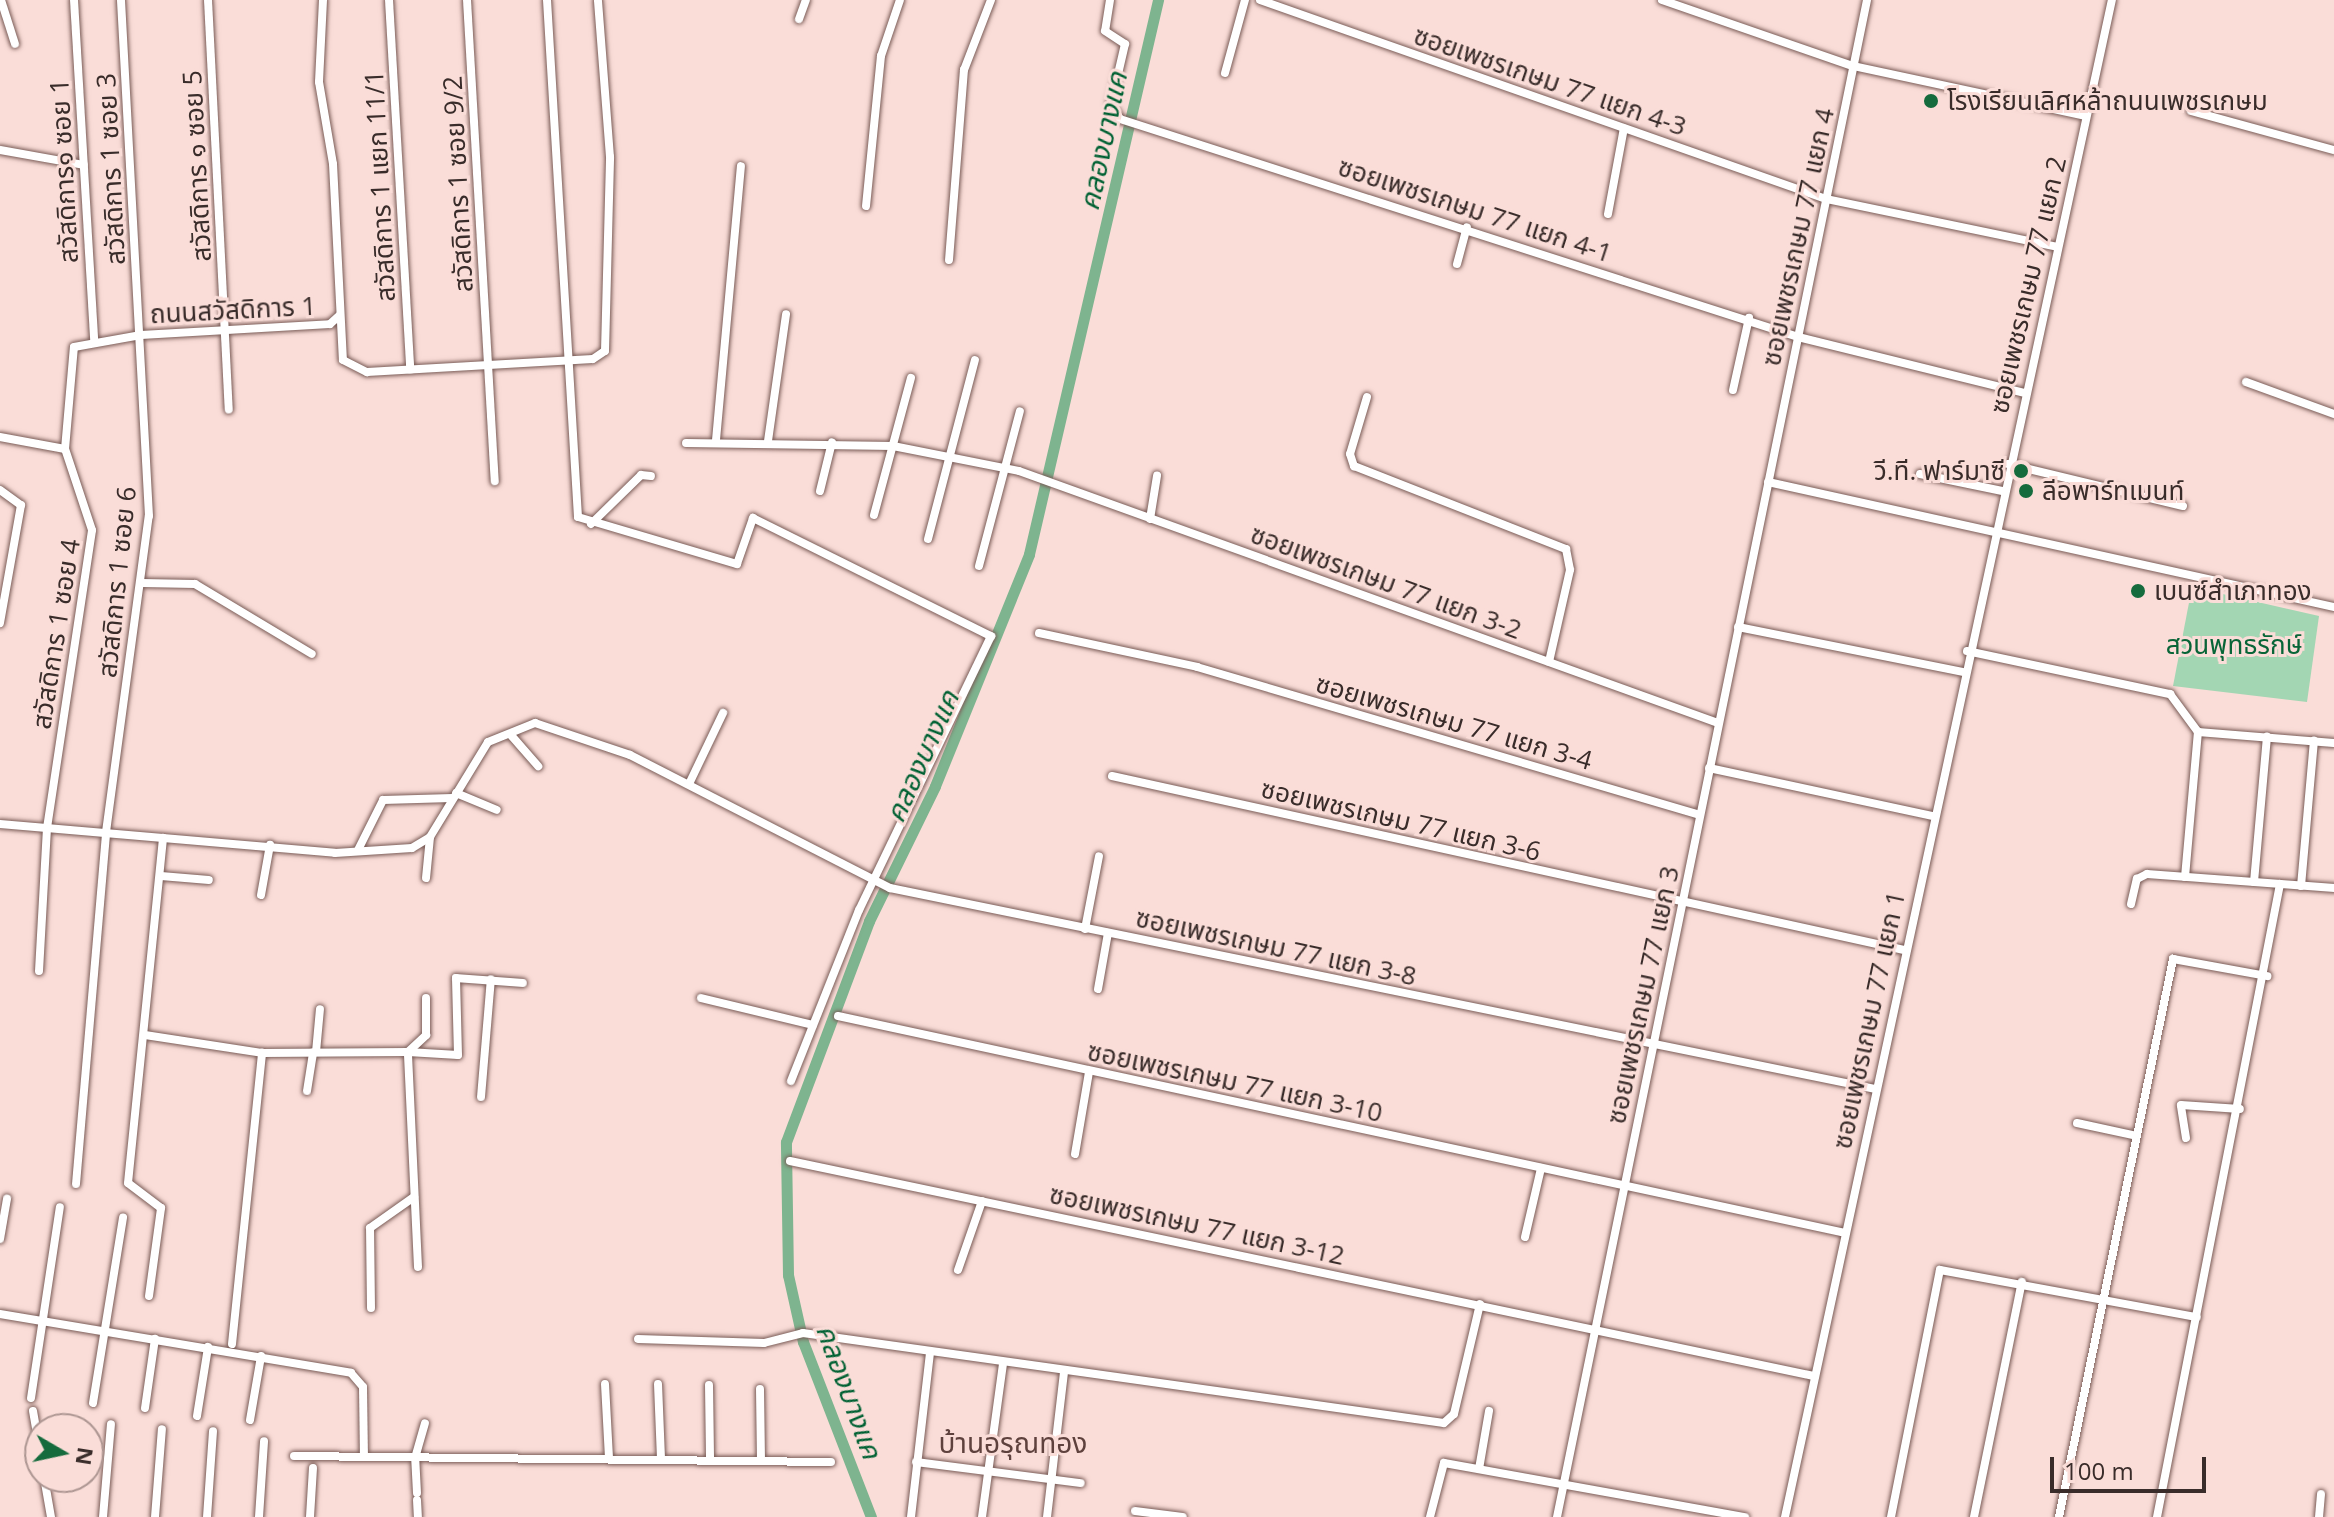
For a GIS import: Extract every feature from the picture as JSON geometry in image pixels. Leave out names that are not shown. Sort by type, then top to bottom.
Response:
[{"type":"street","points":[[1,0],[15,44]]},
{"type":"street","name":"สวัสดิการ๑ ซอย 1","points":[[74,0],[94,340]]},
{"type":"street","name":"สวัสดิการ 1 ซอย 3","points":[[121,0],[141,335]]},
{"type":"street","name":"สวัสดิการ ๑ ซอย 5","points":[[208,0],[229,409]]},
{"type":"street","name":"ถนนสวัสดิการ 1","points":[[94,340],[330,324],[341,314],[332,148],[319,82],[323,0]]},
{"type":"street","name":"สวัสดิการ 1 แยก 11/1","points":[[389,0],[410,369]]},
{"type":"street","name":"สวัสดิการ 1 ซอย 9/2","points":[[467,0],[495,481]]},
{"type":"street","points":[[547,0],[576,511],[591,524],[737,564],[753,518],[991,636],[874,880],[791,1081]]},
{"type":"street","points":[[341,314],[349,369],[410,369],[593,359],[607,344],[610,157],[598,0]]},
{"type":"street","points":[[799,19],[806,0]]},
{"type":"street","points":[[866,206],[881,56],[900,0]]},
{"type":"street","points":[[949,260],[964,70],[991,0]]},
{"type":"street","name":"ซอยเพชรเกษม 77 แยก 4-1","points":[[1110,0],[1105,31],[1125,44],[1111,104],[1120,119],[1467,227],[1749,318],[1798,337],[2024,393]]},
{"type":"street","points":[[1225,73],[1245,0]]},
{"type":"street","name":"ซอยเพชรเกษม 77 แยก 4-3","points":[[1260,0],[1826,199],[2057,247]]},
{"type":"street","points":[[1662,0],[1853,66],[2086,116]]},
{"type":"street","name":"ซอยเพชรเกษม 77 แยก 4","points":[[1768,482],[1867,0]]},
{"type":"street","name":"ซอยเพชรเกษม 77 แยก 2","points":[[1993,532],[2112,0]]},
{"type":"street","points":[[2191,111],[2334,150]]},
{"type":"street","points":[[1608,214],[1624,128]]},
{"type":"street","points":[[0,150],[84,165]]},
{"type":"street","points":[[716,440],[741,166]]},
{"type":"street","points":[[1457,264],[1467,227]]},
{"type":"street","points":[[768,441],[786,314]]},
{"type":"street","points":[[1733,390],[1749,318]]},
{"type":"street","name":"สวัสดิการ 1 ซอย 6","points":[[76,1184],[106,832],[142,583],[149,504],[141,335]]},
{"type":"street","points":[[0,437],[65,449],[74,347],[94,340]]},
{"type":"street","points":[[928,539],[975,360]]},
{"type":"street","points":[[874,515],[911,378]]},
{"type":"street","points":[[2246,382],[2334,414]]},
{"type":"street","points":[[1367,397],[1350,454],[1354,466],[1566,549],[1570,570],[1549,662]]},
{"type":"street","points":[[979,566],[1020,411]]},
{"type":"street","name":"ซอยเพชรเกษม 77 แยก 3-2","points":[[686,443],[716,440],[893,446],[1004,468],[1718,723]]},
{"type":"street","points":[[820,491],[832,442]]},
{"type":"street","name":"สวัสดิการ 1 ซอย 4","points":[[39,971],[47,828],[92,530],[65,449]]},
{"type":"street","points":[[2008,464],[2183,506]]},
{"type":"street","points":[[1920,474],[2002,491]]},
{"type":"street","points":[[591,524],[641,475],[651,476]]},
{"type":"street","points":[[1150,519],[1157,476]]},
{"type":"street","points":[[1768,482],[2334,607]]},
{"type":"street","name":"ซอยเพชรเกษม 77 แยก 3","points":[[1557,1517],[1768,482]]},
{"type":"street","points":[[0,490],[21,505],[0,623]]},
{"type":"street","name":"ซอยเพชรเกษม 77 แยก 1","points":[[1785,1517],[1993,532]]},
{"type":"street","points":[[142,583],[195,584],[312,654]]},
{"type":"street","points":[[1738,627],[1963,672]]},
{"type":"street","name":"ซอยเพชรเกษม 77 แยก 3-4","points":[[1039,633],[1197,667],[1700,815]]},
{"type":"street","points":[[1967,651],[2170,694],[2198,732],[2185,877]]},
{"type":"street","points":[[689,784],[723,713]]},
{"type":"street","name":"ซอยเพชรเกษม 77 แยก 3-8","points":[[510,734],[546,725],[689,784],[890,888],[1875,1089]]},
{"type":"street","points":[[2198,732],[2334,743]]},
{"type":"street","points":[[426,878],[430,837],[488,742],[510,734],[538,766]]},
{"type":"street","points":[[2254,882],[2267,737]]},
{"type":"street","points":[[2301,886],[2314,741]]},
{"type":"street","points":[[1709,768],[1932,816]]},
{"type":"street","name":"ซอยเพชรเกษม 77 แยก 3-6","points":[[1112,776],[1682,904],[1904,950]]},
{"type":"street","points":[[358,850],[383,800],[454,795],[497,810]]},
{"type":"street","points":[[0,824],[358,850],[412,848],[430,837]]},
{"type":"street","points":[[149,1296],[161,1208],[128,1183],[163,838]]},
{"type":"street","points":[[261,895],[270,845]]},
{"type":"street","points":[[1085,929],[1099,856]]},
{"type":"street","points":[[161,876],[209,880]]},
{"type":"street","points":[[2131,904],[2141,876],[2334,888]]},
{"type":"street","points":[[2157,1517],[2267,976],[2280,884]]},
{"type":"street","points":[[1098,989],[1108,933]]},
{"type":"street","points":[[2059,1517],[2173,959],[2267,976]]},
{"type":"street","points":[[145,1035],[262,1053],[408,1052],[458,1055],[454,980],[491,979],[523,983]]},
{"type":"street","points":[[481,1097],[491,979]]},
{"type":"street","points":[[418,1267],[408,1052],[426,1035],[426,998]]},
{"type":"street","points":[[701,998],[813,1025]]},
{"type":"street","points":[[307,1091],[320,1009]]},
{"type":"street","name":"ซอยเพชรเกษม 77 แยก 3-10","points":[[838,1016],[1845,1233]]},
{"type":"street","points":[[232,1344],[262,1053]]},
{"type":"street","points":[[1075,1154],[1089,1072]]},
{"type":"street","points":[[2186,1138],[2181,1105],[2240,1109]]},
{"type":"street","points":[[2077,1123],[2137,1136]]},
{"type":"street","name":"ซอยเพชรเกษม 77 แยก 3-12","points":[[790,1161],[1814,1376]]},
{"type":"street","points":[[1525,1237],[1541,1168]]},
{"type":"street","points":[[371,1308],[370,1228],[414,1197]]},
{"type":"street","points":[[0,1239],[7,1199]]},
{"type":"street","points":[[958,1270],[982,1201]]},
{"type":"street","points":[[31,1398],[60,1207]]},
{"type":"street","points":[[93,1403],[123,1217]]},
{"type":"street","points":[[1891,1517],[1940,1270],[2022,1282],[2197,1317]]},
{"type":"street","points":[[1974,1517],[2022,1282]]},
{"type":"street","points":[[638,1339],[764,1343],[782,1333],[794,1333],[1064,1373],[1444,1423],[1454,1414],[1480,1304]]},
{"type":"street","points":[[0,1314],[261,1356],[358,1377],[364,1457]]},
{"type":"street","points":[[145,1408],[155,1339]]},
{"type":"street","points":[[197,1416],[208,1347]]},
{"type":"street","points":[[911,1517],[930,1352]]},
{"type":"street","points":[[250,1420],[261,1356]]},
{"type":"street","points":[[982,1517],[1003,1364]]},
{"type":"street","points":[[1047,1517],[1064,1373]]},
{"type":"street","points":[[605,1384],[609,1459]]},
{"type":"street","points":[[658,1384],[661,1460]]},
{"type":"street","points":[[709,1385],[710,1460]]},
{"type":"street","points":[[760,1389],[761,1461]]},
{"type":"street","points":[[1479,1469],[1489,1411]]},
{"type":"street","points":[[418,1517],[415,1458],[425,1423]]},
{"type":"street","points":[[103,1517],[111,1424]]},
{"type":"street","points":[[155,1517],[162,1429]]},
{"type":"street","points":[[207,1517],[213,1431]]},
{"type":"street","points":[[259,1517],[264,1441]]},
{"type":"street","points":[[294,1456],[831,1462]]},
{"type":"street","points":[[916,1462],[1081,1483]]},
{"type":"street","points":[[1430,1517],[1438,1467],[1457,1465],[1745,1517]]},
{"type":"street","points":[[310,1517],[313,1468]]},
{"type":"street","points":[[47,1493],[51,1517]]},
{"type":"street","points":[[2319,1517],[2321,1494]]},
{"type":"street","points":[[1135,1511],[1183,1517]]},
{"type":"green space","name":"สวนพุทธรักษ์","points":[[2192,587],[2319,616],[2307,702],[2173,686]]},
{"type":"waterway","name":"คลองบางแค","points":[[871,1517],[803,1342],[788,1275],[786,1142],[869,921],[935,786],[1029,554],[1158,0]]},
{"type":"place","name":"โรงเรียนเลิศหล้าถนนเพชรเกษม","points":[[1931,101]]},
{"type":"place","name":"วี.ที. ฟาร์มาซี","points":[[2021,471]]},
{"type":"place","name":"ลีอพาร์ทเมนท์","points":[[2026,491]]},
{"type":"place","name":"เบนซ์สำเภาทอง","points":[[2138,591]]},
{"type":"district","name":"บ้านอรุณทอง","points":[[1013,1442]]}]
